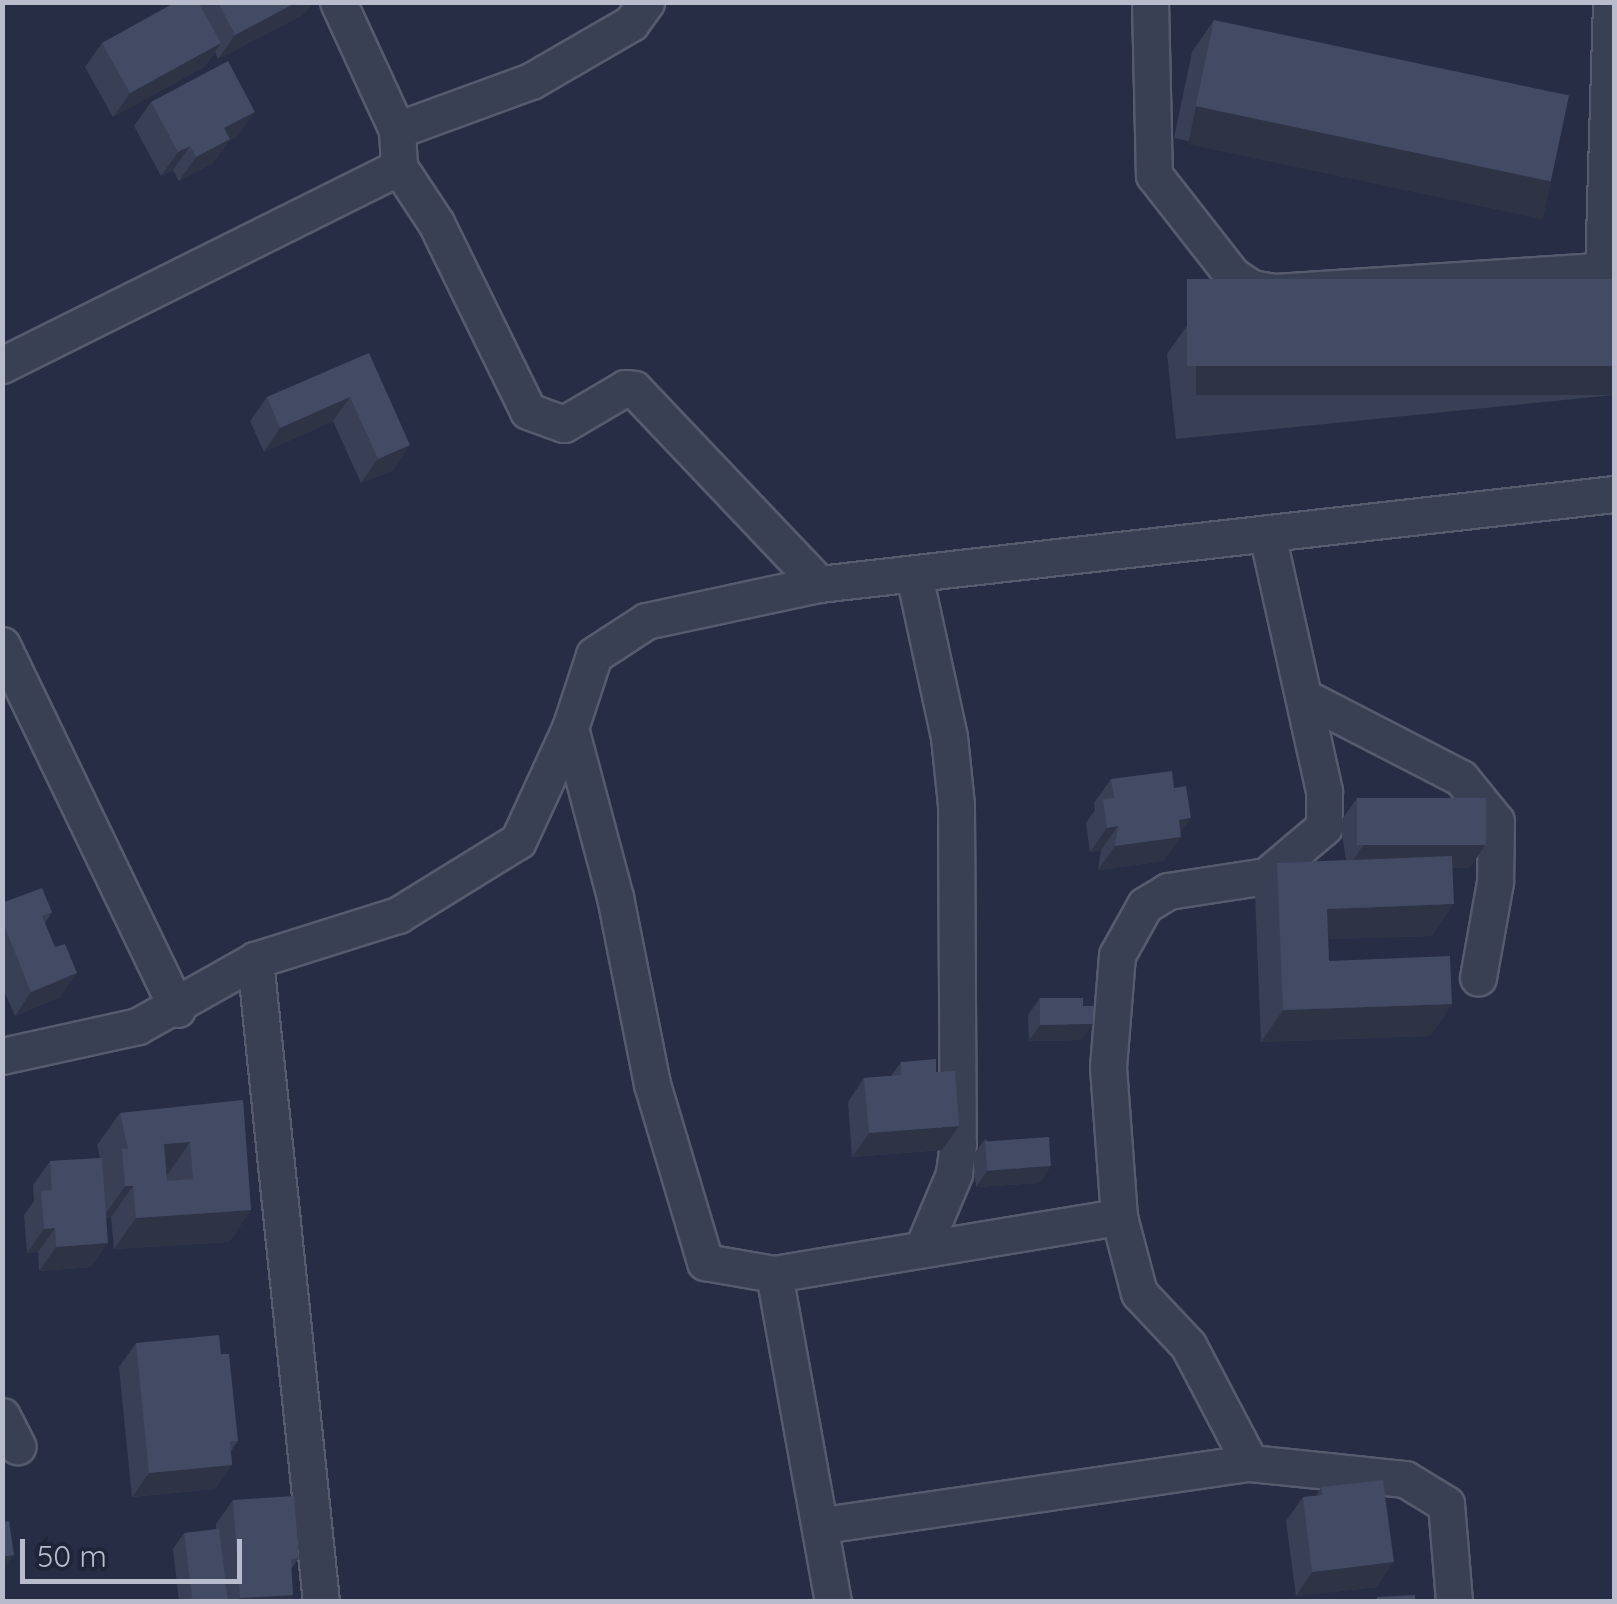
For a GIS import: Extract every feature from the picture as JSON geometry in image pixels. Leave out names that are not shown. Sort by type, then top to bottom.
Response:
[{"type":"street","points":[[338,2],[397,130],[399,167],[436,223],[528,411],[564,424],[625,388],[634,389],[819,584]]},
{"type":"street","points":[[397,130],[531,82],[631,23],[646,2]]},
{"type":"street","points":[[1150,2],[1154,175],[1232,275],[1250,288],[1273,292],[1609,270],[1611,2]]},
{"type":"street","points":[[2,365],[399,167]]},
{"type":"street","points":[[2,1056],[138,1026],[177,1009],[255,960],[398,915],[518,841],[570,728],[581,680],[610,640],[646,621],[819,584],[1614,494]]},
{"type":"street","points":[[1250,1463],[1188,1345],[1139,1293],[1118,1216],[1108,1067],[1118,955],[1144,905],[1168,891],[1266,876],[1324,827],[1324,791],[1306,698],[1267,533]]},
{"type":"street","points":[[914,574],[949,737],[956,806],[958,1144],[954,1174],[924,1244]]},
{"type":"street","points":[[2,645],[177,1009]]},
{"type":"street","points":[[1306,698],[1461,778],[1496,820],[1495,882],[1478,977]]},
{"type":"street","points":[[570,728],[699,1256],[714,1266],[774,1274],[924,1244],[1118,1216]]},
{"type":"street","points":[[255,960],[321,1602]]},
{"type":"street","points":[[774,1274],[823,1525],[833,1602]]},
{"type":"street","points":[[823,1525],[1250,1463],[1405,1479],[1428,1488],[1446,1504],[1454,1602]]},
{"type":"building","points":[[176,2],[198,2],[221,43],[130,93],[102,43]]},
{"type":"building","points":[[218,2],[297,2],[235,35]]},
{"type":"building","points":[[1214,20],[1569,95],[1551,182],[1196,106]]},
{"type":"building","points":[[228,61],[255,112],[224,128],[230,139],[196,157],[190,146],[178,152],[151,102]]},
{"type":"building","points":[[1187,279],[1614,279],[1614,366],[1187,366]]},
{"type":"building","points":[[369,353],[410,445],[378,459],[350,397],[280,428],[267,397]]},
{"type":"building","points":[[1172,771],[1174,788],[1186,786],[1191,818],[1179,820],[1181,837],[1115,846],[1118,826],[1107,828],[1103,799],[1114,798],[1111,779]]},
{"type":"building","points":[[1357,798],[1486,798],[1486,845],[1357,845]]},
{"type":"building","points":[[1452,856],[1454,904],[1327,909],[1329,961],[1450,956],[1452,1004],[1283,1010],[1277,863]]},
{"type":"building","points":[[42,888],[52,912],[42,916],[55,947],[65,944],[77,973],[31,992],[2,920],[2,903]]},
{"type":"building","points":[[1040,998],[1083,998],[1083,1006],[1093,1006],[1093,1024],[1040,1025]]},
{"type":"building","points":[[936,1059],[936,1072],[955,1071],[959,1126],[869,1133],[864,1078],[901,1075],[901,1062]]},
{"type":"building","points":[[243,1100],[251,1210],[136,1218],[133,1186],[125,1186],[122,1149],[128,1149],[120,1113]],"holes":[[[190,1142],[193,1179],[167,1181],[164,1144]]]},
{"type":"building","points":[[1049,1137],[1051,1166],[987,1170],[985,1141]]},
{"type":"building","points":[[102,1158],[108,1243],[56,1247],[55,1228],[44,1229],[41,1191],[52,1190],[50,1161]]},
{"type":"building","points":[[219,1335],[221,1354],[229,1354],[238,1441],[230,1441],[232,1465],[149,1473],[136,1343]]},
{"type":"building","points":[[1383,1480],[1394,1562],[1312,1572],[1303,1497],[1323,1495],[1321,1487]]},
{"type":"building","points":[[294,1496],[299,1558],[291,1559],[293,1595],[240,1598],[233,1500]]},
{"type":"building","points":[[9,1521],[14,1555],[2,1557],[2,1522]]},
{"type":"building","points":[[219,1529],[228,1602],[193,1602],[184,1533]]},
{"type":"building","points":[[1415,1595],[1415,1602],[1377,1602],[1377,1597]]}]
